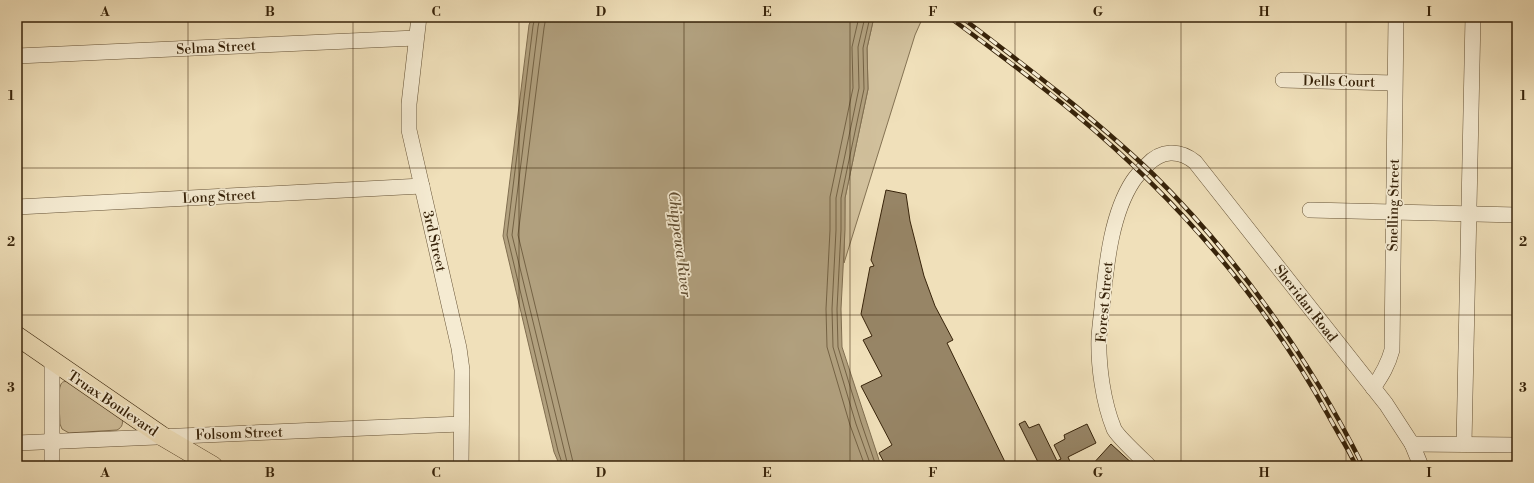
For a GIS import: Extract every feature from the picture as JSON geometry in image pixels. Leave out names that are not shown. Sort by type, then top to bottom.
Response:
[{"type":"main road","name":"Truax Boulevard","points":[[17,336],[162,436],[211,465]]},
{"type":"street","name":"3rd Street","points":[[419,17],[408,118],[409,130],[459,348],[462,370],[461,466]]},
{"type":"street","name":"Snelling Street","points":[[1373,388],[1384,373],[1392,350],[1392,211],[1396,17]]},
{"type":"street","points":[[1464,444],[1473,17]]},
{"type":"street","name":"Selma Street","points":[[17,56],[416,38]]},
{"type":"street","name":"Dells Court","points":[[1283,80],[1394,83]]},
{"type":"street","name":"Sheridan Road","points":[[1176,152],[1187,156],[1195,162],[1373,388],[1412,444],[1421,466]]},
{"type":"street","name":"Forest Street","points":[[1149,466],[1115,430],[1101,384],[1099,337],[1107,259],[1120,207],[1133,181],[1150,162],[1161,155],[1176,152]]},
{"type":"street","name":"Long Street","points":[[17,207],[422,186]]},
{"type":"street","points":[[1310,210],[1517,215]]},
{"type":"street","points":[[52,361],[52,466]]},
{"type":"street","name":"Folsom Street","points":[[17,443],[461,424]]},
{"type":"street","points":[[1412,444],[1517,446]]},
{"type":"shaded area","points":[[874,17],[923,17],[915,35],[844,263],[845,198],[868,89],[867,48]]},
{"type":"shaded area","points":[[67,381],[122,417],[120,428],[117,430],[69,433],[62,429],[60,424],[59,392],[61,384]]},
{"type":"water","name":"Chippewa River","points":[[532,17],[874,17],[867,48],[868,89],[845,198],[841,309],[842,347],[881,466],[560,466],[554,452],[503,236],[529,25]]},
{"type":"building","points":[[886,190],[906,194],[910,221],[924,276],[935,306],[953,340],[947,343],[1007,466],[886,466],[879,453],[892,445],[861,386],[882,376],[863,340],[872,336],[861,314],[870,267],[874,266],[871,260]]},
{"type":"building","points":[[1025,421],[1029,428],[1039,424],[1057,461],[1061,459],[1054,445],[1065,439],[1064,435],[1087,424],[1096,443],[1068,457],[1072,466],[1040,466],[1019,424]]},
{"type":"building","points":[[1111,444],[1135,466],[1091,466]]},
{"type":"railway","points":[[949,17],[1028,76],[1074,113],[1111,145],[1182,215],[1215,252],[1276,331],[1303,372],[1356,466]]},
{"type":"railway","points":[[961,17],[1107,132],[1153,174],[1214,240],[1243,275],[1296,349],[1320,387],[1363,466]]}]
